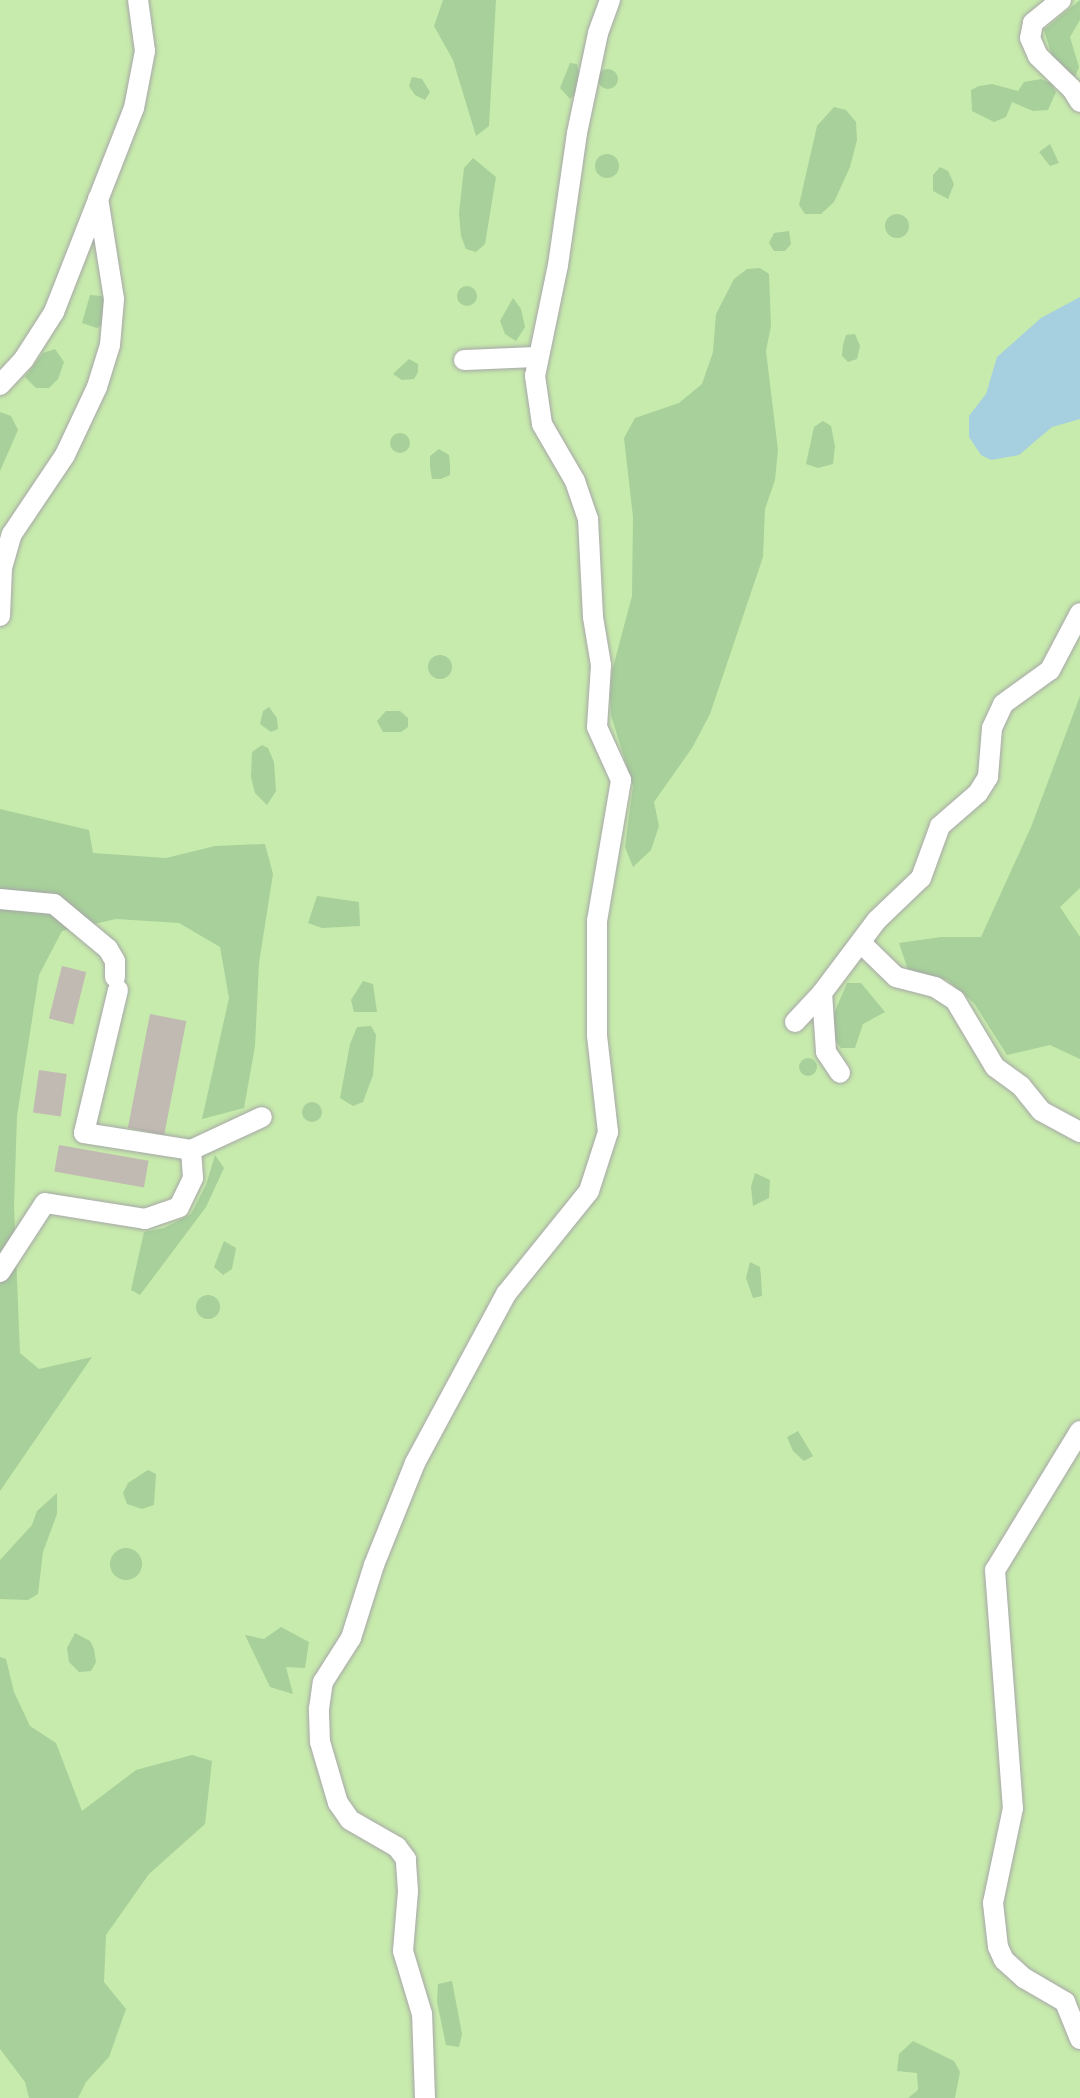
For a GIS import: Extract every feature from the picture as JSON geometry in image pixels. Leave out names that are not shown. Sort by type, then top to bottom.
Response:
[{"type":"lane","points":[[0,385],[24,359],[54,312],[141,84],[145,33],[138,0]]},
{"type":"lane","points":[[425,2098],[422,2014],[403,1952],[408,1891],[406,1859],[397,1847],[350,1820],[338,1803],[322,1752],[319,1709],[323,1682],[351,1638],[374,1565],[415,1463],[506,1294],[590,1191],[608,1132],[597,1035],[597,921],[621,780],[597,727],[601,665],[593,617],[588,519],[575,482],[542,424],[535,387],[537,357],[558,265],[565,200],[590,67],[610,0]]},
{"type":"lane","points":[[1061,0],[1033,23],[1030,38],[1038,56],[1066,82],[1080,102]]},
{"type":"lane","points":[[0,616],[2,568],[12,534],[65,455],[97,387],[110,345],[114,292],[98,198]]},
{"type":"lane","points":[[464,360],[537,357]]},
{"type":"lane","points":[[795,1022],[822,993],[877,920],[921,879],[940,826],[984,785],[995,717],[1010,696],[1050,670],[1080,613]]},
{"type":"lane","points":[[0,899],[54,904],[108,949],[115,961],[117,983],[84,1133],[191,1150],[262,1117]]},
{"type":"lane","points":[[861,943],[896,977],[935,987],[955,1000],[995,1067],[1021,1086],[1041,1111],[1080,1132]]},
{"type":"lane","points":[[822,993],[826,1052],[840,1073]]},
{"type":"lane","points":[[0,1272],[45,1203],[145,1219],[179,1207],[193,1178],[191,1150]]},
{"type":"lane","points":[[1080,1431],[994,1570],[1013,1808],[993,1903],[998,1947],[1004,1960],[1024,1978],[1065,2002],[1080,2039]]},
{"type":"green space","points":[[0,0],[1080,0],[1080,2098],[0,2098]]},
{"type":"green space","points":[[443,0],[496,0],[489,126],[476,136],[453,60],[434,26]]},
{"type":"green space","points":[[1080,0],[1080,20],[1070,37],[1079,67],[1075,77],[1053,59],[1044,30]]},
{"type":"green space","points":[[570,63],[577,64],[579,74],[576,93],[570,99],[560,88]]},
{"type":"green space","points":[[608,69],[615,72],[618,79],[615,86],[608,89],[601,86],[598,79],[601,72]]},
{"type":"green space","points":[[412,77],[422,79],[430,92],[425,100],[415,95],[409,86]]},
{"type":"green space","points":[[1041,79],[1051,83],[1056,92],[1048,110],[1033,111],[1012,102],[1006,117],[994,122],[972,111],[971,90],[979,86],[992,84],[1018,91],[1024,82]]},
{"type":"green space","points":[[834,107],[846,110],[856,122],[857,140],[850,167],[834,202],[821,214],[805,214],[799,205],[817,126]]},
{"type":"green space","points":[[1050,144],[1059,163],[1050,166],[1039,152]]},
{"type":"green space","points":[[607,154],[615,158],[619,166],[615,174],[607,178],[599,174],[595,166],[599,158]]},
{"type":"green space","points":[[473,158],[496,177],[485,244],[476,252],[466,249],[461,236],[459,213],[464,168]]},
{"type":"green space","points":[[940,167],[948,171],[954,184],[948,199],[933,191],[933,175]]},
{"type":"green space","points":[[897,214],[906,217],[909,226],[906,235],[897,238],[888,235],[885,226],[888,217]]},
{"type":"green space","points":[[789,231],[791,244],[785,251],[774,251],[769,243],[774,233]]},
{"type":"green space","points":[[760,268],[769,274],[771,326],[766,351],[778,450],[775,480],[765,509],[763,557],[710,714],[692,748],[654,802],[659,826],[651,850],[633,867],[625,847],[633,786],[611,715],[610,694],[612,671],[632,596],[633,517],[624,438],[635,418],[679,403],[702,384],[713,352],[716,314],[734,279],[747,269]]},
{"type":"green space","points":[[467,286],[474,289],[477,296],[474,303],[467,306],[460,303],[457,296],[460,289]]},
{"type":"green space","points":[[90,295],[102,296],[104,301],[104,324],[97,328],[82,323]]},
{"type":"green space","points":[[513,298],[521,309],[525,327],[516,341],[505,334],[500,321]]},
{"type":"green space","points":[[855,334],[860,346],[857,359],[848,362],[842,356],[843,345],[846,335]]},
{"type":"green space","points":[[55,349],[64,362],[58,379],[49,388],[36,388],[25,377],[43,353]]},
{"type":"green space","points":[[409,359],[418,364],[418,372],[414,379],[402,380],[393,374]]},
{"type":"green space","points":[[0,412],[11,416],[18,430],[0,471]]},
{"type":"green space","points":[[823,421],[831,426],[835,446],[833,464],[818,468],[806,464],[814,427]]},
{"type":"green space","points":[[400,433],[407,436],[410,443],[407,450],[400,453],[393,450],[390,443],[393,436]]},
{"type":"green space","points":[[439,449],[449,455],[450,475],[441,479],[432,479],[430,456]]},
{"type":"green space","points":[[440,655],[449,658],[452,667],[449,676],[440,679],[431,676],[428,667],[431,658]]},
{"type":"green space","points":[[1080,696],[1080,888],[1060,907],[1080,937],[1080,1059],[1050,1045],[1007,1055],[974,1003],[947,980],[908,970],[899,943],[941,937],[981,937],[1031,827]]},
{"type":"green space","points":[[269,707],[277,718],[278,729],[271,732],[260,724],[263,711]]},
{"type":"green space","points":[[386,711],[400,711],[408,718],[408,727],[401,732],[383,732],[377,721]]},
{"type":"green space","points":[[262,745],[268,748],[274,762],[276,791],[267,805],[255,793],[251,777],[252,752]]},
{"type":"green space","points":[[0,809],[89,830],[93,853],[166,858],[215,846],[265,844],[273,874],[259,963],[255,1046],[244,1108],[202,1119],[229,998],[220,947],[179,923],[116,919],[62,931],[39,975],[17,1116],[14,1206],[20,1353],[39,1369],[92,1357],[0,1491]]},
{"type":"green space","points":[[317,896],[359,902],[360,926],[322,928],[308,923]]},
{"type":"green space","points":[[363,981],[373,984],[377,1012],[354,1012],[351,1000]]},
{"type":"green space","points":[[847,983],[861,983],[885,1012],[863,1024],[855,1048],[841,1048],[832,1036],[833,1016]]},
{"type":"green space","points":[[371,1026],[376,1035],[373,1075],[363,1102],[353,1106],[340,1098],[350,1044],[357,1027]]},
{"type":"green space","points":[[804,1058],[812,1058],[817,1063],[815,1074],[804,1076],[799,1071],[799,1063]]},
{"type":"green space","points":[[312,1102],[319,1105],[322,1112],[319,1119],[312,1122],[305,1119],[302,1112],[305,1105]]},
{"type":"green space","points":[[215,1155],[224,1168],[206,1207],[140,1295],[131,1290],[144,1232],[164,1228],[191,1214],[206,1185]]},
{"type":"green space","points":[[755,1173],[770,1180],[769,1198],[753,1206],[751,1187]]},
{"type":"green space","points":[[224,1241],[236,1248],[232,1269],[223,1275],[214,1267]]},
{"type":"green space","points":[[750,1262],[760,1267],[761,1277],[762,1296],[753,1298],[746,1278]]},
{"type":"green space","points":[[208,1295],[216,1299],[220,1307],[216,1315],[208,1319],[200,1315],[196,1307],[200,1299]]},
{"type":"green space","points":[[798,1431],[813,1456],[804,1461],[793,1451],[787,1437]]},
{"type":"green space","points":[[148,1470],[156,1474],[154,1505],[142,1509],[127,1504],[123,1493],[128,1483]]},
{"type":"green space","points":[[57,1493],[57,1514],[43,1552],[38,1594],[28,1600],[0,1599],[0,1560],[32,1525],[37,1511]]},
{"type":"green space","points":[[126,1548],[137,1553],[142,1564],[137,1575],[126,1580],[115,1575],[110,1564],[115,1553]]},
{"type":"green space","points":[[281,1627],[309,1642],[305,1668],[286,1667],[293,1694],[270,1687],[245,1635],[264,1639]]},
{"type":"green space","points":[[75,1633],[90,1641],[94,1649],[96,1662],[91,1671],[79,1672],[69,1662],[67,1648]]},
{"type":"green space","points":[[0,1657],[6,1659],[14,1692],[30,1726],[56,1743],[82,1811],[136,1770],[192,1755],[212,1761],[205,1824],[149,1874],[106,1935],[104,1982],[126,2009],[109,2057],[86,2082],[78,2098],[29,2098],[25,2082],[0,2049]]},
{"type":"green space","points":[[452,1981],[462,2034],[459,2047],[446,2045],[437,2002],[438,1984]]},
{"type":"green space","points":[[913,2041],[954,2061],[960,2072],[955,2098],[908,2098],[918,2090],[917,2073],[897,2071],[899,2054]]},
{"type":"water","points":[[1080,297],[1080,419],[1052,427],[1019,455],[991,460],[981,455],[969,437],[969,416],[986,394],[997,357],[1041,318]]},
{"type":"building","points":[[62,966],[86,972],[73,1024],[49,1018]]},
{"type":"building","points":[[150,1014],[186,1021],[164,1135],[128,1128]]},
{"type":"building","points":[[39,1070],[67,1074],[61,1116],[33,1113]]},
{"type":"building","points":[[59,1145],[149,1161],[144,1187],[54,1172]]}]
